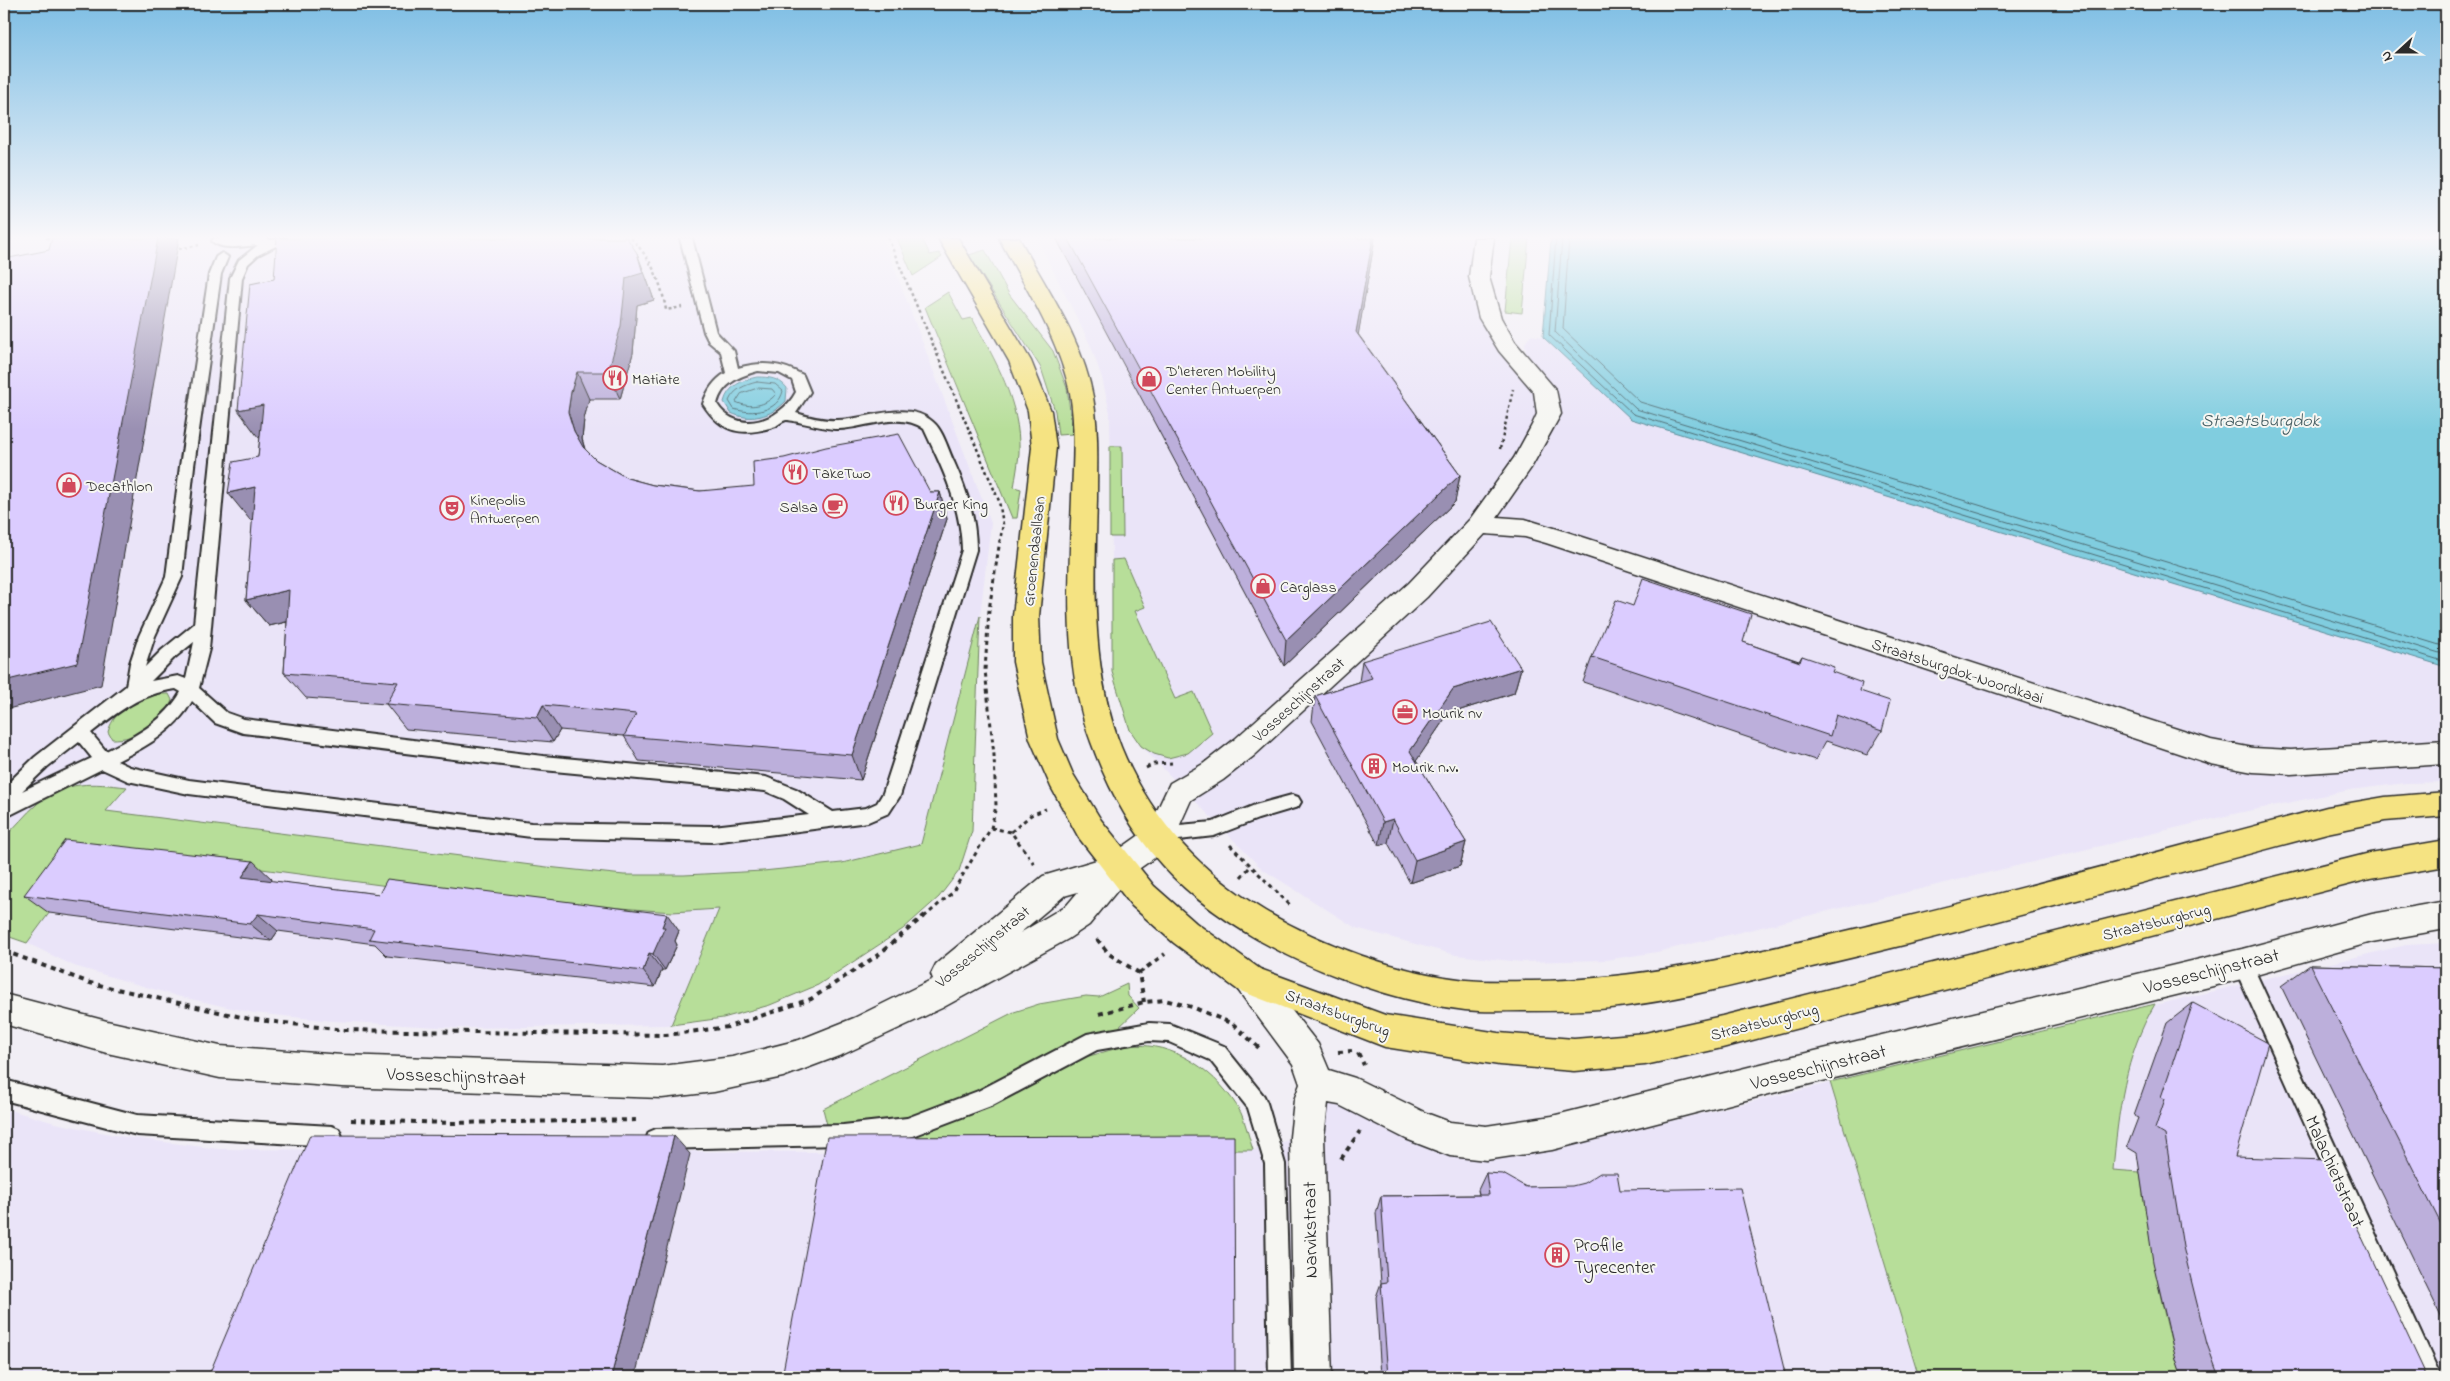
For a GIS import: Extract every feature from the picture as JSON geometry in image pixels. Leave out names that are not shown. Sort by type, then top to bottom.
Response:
[{"type":"main road","name":"Groenendaallaan","points":[[987,302],[1020,357],[1030,379],[1044,427],[1044,447],[1026,616],[1027,662],[1030,684],[1044,739],[1054,766],[1090,829],[1118,866]]},
{"type":"main road","points":[[1043,302],[1058,332],[1078,380],[1084,406],[1086,434],[1083,548],[1085,666],[1092,700],[1103,736],[1122,779],[1158,838],[1193,876],[1220,899],[1244,915],[1319,954],[1370,973],[1466,995],[1534,996],[1600,994],[1671,984],[1891,935],[2327,820],[2385,809],[2446,804]]},
{"type":"main road","name":"Straatsburgbrug","points":[[1118,866],[1143,896],[1184,933],[1249,980],[1385,1031],[1499,1049],[1565,1054],[1646,1049],[1722,1032],[2370,866],[2446,853]]},
{"type":"street","points":[[1486,302],[1490,318],[1507,346],[1531,373]]},
{"type":"street","name":"Vosseschijnstraat","points":[[4,1009],[108,1037],[220,1062],[342,1071],[662,1082],[710,1078],[798,1057],[904,1011],[1057,929],[1078,915],[1118,866],[1158,838],[1180,792],[1213,772],[1245,747],[1418,590],[1479,524],[1523,462],[1549,414],[1545,390],[1531,373]]},
{"type":"street","name":"Straatsburgdok-Noordkaai","points":[[1479,524],[1525,528],[1555,537],[2211,752],[2253,760],[2291,762],[2446,752]]},
{"type":"street","name":"Vosseschijnstraat","points":[[1317,1084],[1343,1090],[1418,1127],[1450,1139],[1486,1143],[1552,1133],[1773,1076],[2242,964],[2372,928],[2446,915]]},
{"type":"street","points":[[1249,980],[1306,1055],[1317,1084]]},
{"type":"street","name":"Narvikstraat","points":[[1313,1377],[1307,1136],[1311,1100],[1317,1084]]},
{"type":"lane","points":[[130,694],[147,636],[174,577],[187,466],[211,302]]},
{"type":"lane","points":[[4,811],[37,790],[102,760],[155,730],[176,712],[190,689],[203,646],[202,627],[234,302]]},
{"type":"lane","points":[[702,303],[710,332],[714,339],[727,351],[733,375]]},
{"type":"lane","points":[[758,367],[770,367],[792,372],[802,385],[803,392],[801,400],[787,415],[776,421],[750,427],[727,423],[718,418],[710,404],[711,396],[716,388],[733,375],[758,367]]},
{"type":"lane","points":[[80,731],[102,760],[113,768],[128,774],[188,787],[531,830],[642,834],[713,834],[868,815],[883,808],[891,796],[970,550],[971,532],[956,484],[930,426],[924,419],[910,415],[839,426],[820,425],[787,415]]},
{"type":"lane","points":[[4,798],[41,762],[130,694],[168,654],[202,627]]},
{"type":"lane","points":[[130,694],[159,685],[178,682],[190,689],[221,718],[243,726],[543,763],[766,784],[790,794],[831,820]]},
{"type":"lane","points":[[1158,838],[1168,834],[1214,829],[1255,812],[1292,802]]},
{"type":"lane","name":"Malachietstraat","points":[[2242,964],[2430,1377]]},
{"type":"lane","name":"Narvikstraat","points":[[642,1139],[843,1135],[907,1128],[984,1099],[1094,1041],[1149,1032],[1170,1033],[1218,1053],[1257,1103],[1275,1164],[1280,1377]]},
{"type":"lane","points":[[4,1090],[137,1124],[346,1137]]},
{"type":"path","points":[[664,302],[666,310],[702,303]]},
{"type":"path","points":[[4,951],[90,983],[250,1019],[344,1030],[666,1035],[728,1027],[811,998],[878,955],[952,893],[991,828],[996,806],[994,755],[986,670],[989,610],[1003,524],[1002,517],[999,501],[915,302]]},
{"type":"path","points":[[1499,454],[1511,393],[1516,384],[1531,373]]},
{"type":"path","points":[[991,828],[1011,832]]},
{"type":"path","points":[[1139,973],[1144,1002],[1165,1000],[1192,1007],[1233,1024],[1268,1053]]},
{"type":"shaded area","points":[[4,302],[907,302],[991,523],[980,616],[921,845],[719,909],[671,1025],[456,1028],[333,1021],[254,1013],[177,996],[74,966],[27,943],[4,935],[4,837],[7,835],[4,834]]},
{"type":"shaded area","points":[[1069,302],[1474,302],[1479,319],[1491,338],[1529,380],[1525,343],[1531,335],[1543,337],[1543,332],[2446,589],[2446,782],[2406,783],[2350,790],[2238,813],[1657,952],[1606,960],[1521,962],[1456,955],[1356,928],[1262,869],[1141,746],[1130,730],[1112,560],[1110,413],[1102,378],[1090,344]]},
{"type":"shaded area","points":[[2446,943],[2446,1377],[4,1377],[4,1112],[10,1110],[55,1123],[125,1137],[219,1149],[834,1152],[1253,1150],[1317,1132],[1326,1106],[1338,1101],[1512,1154],[1588,1141],[2406,945]]},
{"type":"green space","points":[[932,302],[954,302],[963,320],[972,318],[1005,382],[1016,417],[1018,435],[1019,453],[1014,487],[1021,489],[1017,518],[1012,518],[925,307]]},
{"type":"green space","points":[[999,302],[1016,302],[1053,351],[1067,388],[1073,434],[1058,435],[1055,411],[1041,368]]},
{"type":"green space","points":[[1506,302],[1523,302],[1522,313],[1505,311]]},
{"type":"green space","points":[[1110,446],[1122,446],[1123,537],[1110,537]]},
{"type":"green space","points":[[1124,559],[1145,607],[1135,611],[1175,699],[1194,692],[1212,733],[1188,753],[1168,758],[1154,754],[1141,746],[1130,730],[1112,672],[1112,560]]},
{"type":"green space","points":[[980,616],[972,831],[959,871],[939,897],[903,929],[818,985],[770,1005],[723,1018],[671,1025],[719,909],[672,912],[455,895],[98,847],[27,943],[4,935],[4,837],[48,796],[69,787],[80,785],[127,787],[106,811],[547,867],[624,875],[684,875],[763,871],[842,863],[921,844]]},
{"type":"green space","points":[[160,694],[169,694],[172,700],[169,708],[156,723],[130,737],[112,739],[108,732],[111,724],[121,711],[135,701]]},
{"type":"green space","points":[[1127,984],[1128,996],[1139,1008],[1089,1056],[1127,1046],[1144,1046],[1162,1048],[1193,1062],[1221,1085],[1232,1098],[1243,1117],[1253,1150],[834,1152],[823,1109],[1014,1012],[1039,1004],[1086,996],[1099,997]]},
{"type":"green space","points":[[2155,1004],[2136,1043],[2130,1063],[2117,1127],[2113,1170],[2140,1172],[2162,1301],[2182,1377],[1919,1377],[1830,1082]]},
{"type":"water","name":"Straatsburgdok","points":[[1546,302],[2446,302],[2446,667],[1631,419],[1543,337]]},
{"type":"water","points":[[757,377],[766,377],[781,382],[787,388],[786,401],[774,411],[760,416],[746,417],[731,413],[724,402],[726,396],[736,385]]},
{"type":"building","name":"Decathlon","points":[[4,302],[146,302],[77,663],[4,681]]},
{"type":"building","name":"Kinepolis Antwerpen","points":[[248,302],[623,302],[621,326],[608,372],[577,372],[571,392],[568,412],[574,431],[583,447],[596,460],[627,478],[653,485],[700,491],[754,486],[753,462],[784,458],[826,447],[899,434],[930,492],[940,492],[852,755],[624,736],[636,714],[543,705],[537,717],[386,704],[398,682],[284,673],[289,590],[246,600],[255,487],[228,493],[233,462],[258,457],[263,405],[238,410]]},
{"type":"building","points":[[1103,302],[1361,302],[1356,332],[1460,475],[1286,640]]},
{"type":"building","points":[[1643,578],[1751,614],[1743,642],[1800,662],[1802,656],[1834,667],[1832,672],[1862,683],[1860,691],[1890,701],[1882,731],[1836,715],[1830,736],[1592,657],[1616,600],[1633,606]]},
{"type":"building","name":"Mourik n.v.","points":[[1491,622],[1521,668],[1453,689],[1410,751],[1466,842],[1415,860],[1393,819],[1383,822],[1315,696],[1372,678],[1362,661]]},
{"type":"building","points":[[65,840],[253,861],[242,877],[379,894],[387,879],[667,914],[662,927],[665,927],[653,954],[649,953],[643,971],[369,939],[374,929],[258,914],[250,924],[24,895]]},
{"type":"building","points":[[2310,965],[2446,968],[2446,1234]]},
{"type":"building","points":[[2193,1003],[2268,1043],[2235,1157],[2326,1160],[2427,1377],[2219,1377],[2207,1344],[2183,1247],[2165,1135],[2155,1129],[2165,1099],[2161,1097]]},
{"type":"building","points":[[310,1135],[674,1136],[611,1377],[208,1377]]},
{"type":"building","points":[[1234,1136],[1235,1377],[782,1377],[827,1137]]},
{"type":"building","name":"Profile Tyrecenter","points":[[1486,1173],[1503,1174],[1526,1187],[1572,1186],[1584,1183],[1600,1173],[1617,1173],[1620,1190],[1740,1188],[1786,1377],[1388,1377],[1381,1283],[1387,1282],[1381,1196],[1489,1195]]},
{"type":"place","name":"Matiate","points":[[615,378]]},
{"type":"place","name":"D’Ieteren Mobility Center Antwerpen","points":[[1149,379]]},
{"type":"place","name":"TakeTwo","points":[[795,472]]},
{"type":"place","name":"Decathlon","points":[[69,485]]},
{"type":"place","name":"Burger King","points":[[896,503]]},
{"type":"place","name":"Salsa","points":[[835,506]]},
{"type":"place","name":"Kinepolis Antwerpen","points":[[452,508]]},
{"type":"place","name":"Carglass","points":[[1263,586]]},
{"type":"place","name":"Mourik nv","points":[[1405,712]]},
{"type":"place","name":"Mourik n.v.","points":[[1374,766]]},
{"type":"place","name":"Profile Tyrecenter","points":[[1557,1255]]}]
